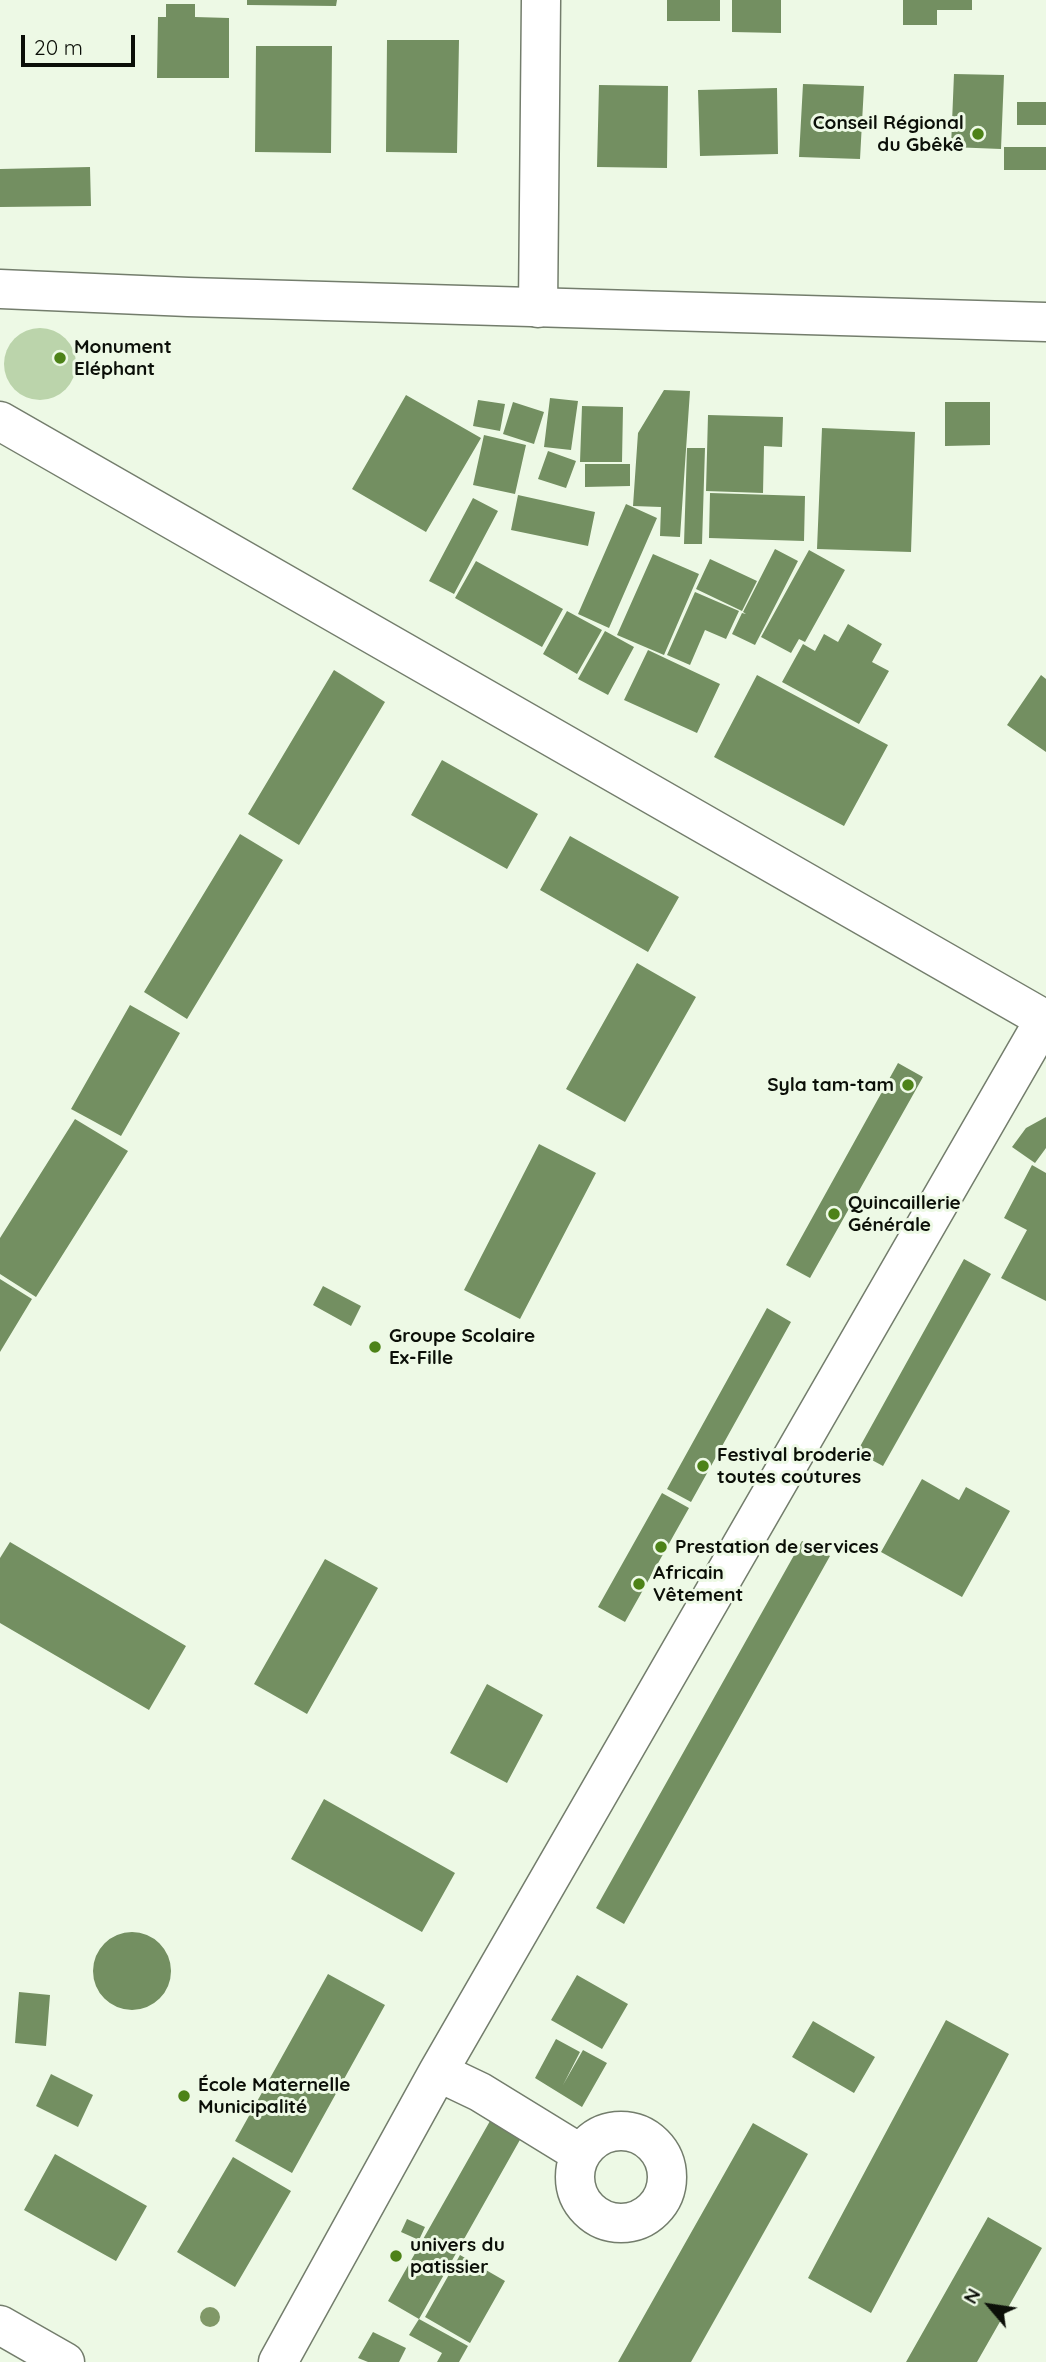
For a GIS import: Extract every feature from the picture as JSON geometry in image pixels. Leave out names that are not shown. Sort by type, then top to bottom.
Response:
[{"type":"street","points":[[538,308],[541,0]]},
{"type":"street","points":[[0,289],[1046,322]]},
{"type":"street","points":[[0,421],[1046,1019],[438,2072],[278,2362]]},
{"type":"street","points":[[438,2072],[480,2092],[581,2154]]},
{"type":"street","points":[[0,2325],[65,2362]]},
{"type":"green space","points":[[40,328],[60,334],[70,344],[76,364],[70,384],[60,394],[40,400],[20,394],[10,384],[4,364],[10,344],[20,334]]},
{"type":"building","points":[[247,0],[337,0],[336,6],[247,5]]},
{"type":"building","points":[[667,0],[720,0],[720,21],[667,21]]},
{"type":"building","points":[[732,0],[781,0],[781,33],[732,32]]},
{"type":"building","points":[[903,0],[972,0],[972,10],[937,10],[937,25],[903,25]]},
{"type":"building","points":[[166,4],[195,4],[195,17],[229,18],[229,78],[157,78],[158,17],[166,17]]},
{"type":"building","points":[[387,40],[459,40],[457,153],[386,152]]},
{"type":"building","points":[[256,46],[332,46],[331,153],[255,152]]},
{"type":"building","points":[[954,74],[1004,75],[1001,149],[951,147]]},
{"type":"building","points":[[803,84],[864,86],[860,159],[799,157]]},
{"type":"building","points":[[599,85],[668,86],[667,168],[597,167]]},
{"type":"building","points":[[777,88],[778,154],[700,156],[698,90]]},
{"type":"building","points":[[1017,102],[1046,102],[1046,125],[1017,125]]},
{"type":"building","points":[[1004,147],[1046,147],[1046,170],[1004,170]]},
{"type":"building","points":[[90,167],[91,206],[0,207],[0,169]]},
{"type":"building","points":[[664,390],[690,391],[680,537],[660,536],[661,507],[633,506],[638,433]]},
{"type":"building","points":[[406,395],[481,438],[426,532],[352,489]]},
{"type":"building","points":[[550,398],[578,401],[571,450],[544,447]]},
{"type":"building","points":[[478,400],[505,404],[500,431],[473,426]]},
{"type":"building","points":[[513,402],[544,412],[534,444],[503,434]]},
{"type":"building","points":[[945,402],[990,402],[990,445],[945,446]]},
{"type":"building","points":[[582,406],[623,407],[622,462],[580,462]]},
{"type":"building","points":[[708,415],[783,417],[782,447],[764,446],[763,493],[706,491]]},
{"type":"building","points":[[822,428],[915,432],[911,552],[817,549]]},
{"type":"building","points":[[484,435],[526,445],[515,494],[473,485]]},
{"type":"building","points":[[687,448],[705,448],[702,544],[684,544]]},
{"type":"building","points":[[548,451],[576,461],[566,488],[538,479]]},
{"type":"building","points":[[585,464],[630,464],[630,486],[585,487]]},
{"type":"building","points":[[710,493],[805,496],[804,541],[709,538]]},
{"type":"building","points":[[518,495],[595,512],[588,546],[511,530]]},
{"type":"building","points":[[473,498],[498,511],[454,594],[429,581]]},
{"type":"building","points":[[626,504],[657,518],[609,628],[578,614]]},
{"type":"building","points":[[775,549],[798,561],[755,645],[732,634],[742,613],[746,614],[743,612]]},
{"type":"building","points":[[809,550],[845,570],[805,642],[799,639],[791,653],[761,637]]},
{"type":"building","points":[[653,554],[699,574],[664,655],[617,635]]},
{"type":"building","points":[[710,559],[757,581],[742,611],[696,589]]},
{"type":"building","points":[[476,561],[563,609],[542,647],[455,598]]},
{"type":"building","points":[[695,592],[739,611],[726,639],[705,630],[690,665],[667,655]]},
{"type":"building","points":[[567,611],[602,630],[577,674],[543,654]]},
{"type":"building","points":[[848,624],[882,644],[872,662],[889,671],[859,724],[782,682],[803,644],[815,651],[824,634],[838,642]]},
{"type":"building","points":[[605,631],[634,647],[608,695],[578,679]]},
{"type":"building","points":[[648,650],[720,684],[697,733],[624,700]]},
{"type":"building","points":[[334,670],[385,702],[299,845],[248,814]]},
{"type":"building","points":[[757,675],[888,745],[844,826],[714,757]]},
{"type":"building","points":[[1041,675],[1046,679],[1046,752],[1007,725]]},
{"type":"building","points":[[442,760],[538,814],[507,869],[411,815]]},
{"type":"building","points":[[240,834],[283,860],[187,1019],[144,992]]},
{"type":"building","points":[[570,836],[679,897],[648,952],[540,890]]},
{"type":"building","points":[[637,963],[696,997],[625,1122],[566,1089]]},
{"type":"building","points":[[130,1005],[180,1033],[121,1136],[71,1109]]},
{"type":"building","points":[[898,1063],[923,1077],[810,1278],[786,1265]]},
{"type":"building","points":[[1046,1117],[1046,1148],[1035,1163],[1012,1147],[1026,1128]]},
{"type":"building","points":[[75,1119],[128,1151],[36,1297],[0,1274],[0,1238]]},
{"type":"building","points":[[539,1144],[596,1173],[520,1319],[464,1290]]},
{"type":"building","points":[[1032,1165],[1046,1173],[1046,1301],[1001,1278],[1027,1230],[1004,1218]]},
{"type":"building","points":[[964,1259],[991,1274],[883,1466],[857,1452]]},
{"type":"building","points":[[0,1279],[32,1299],[0,1352]]},
{"type":"building","points":[[323,1286],[361,1306],[351,1326],[313,1305]]},
{"type":"building","points":[[767,1308],[791,1322],[691,1502],[667,1489]]},
{"type":"building","points":[[922,1479],[959,1500],[966,1487],[1010,1511],[962,1597],[881,1552]]},
{"type":"building","points":[[662,1493],[689,1508],[625,1622],[598,1607]]},
{"type":"building","points":[[802,1541],[830,1556],[624,1924],[596,1908]]},
{"type":"building","points":[[10,1542],[186,1646],[149,1710],[0,1623],[0,1558]]},
{"type":"building","points":[[325,1559],[378,1588],[307,1714],[254,1684]]},
{"type":"building","points":[[487,1684],[543,1715],[507,1783],[450,1753]]},
{"type":"building","points":[[324,1799],[455,1873],[422,1932],[291,1859]]},
{"type":"building","points":[[132,1932],[147,1935],[160,1943],[168,1956],[171,1971],[168,1986],[160,1999],[147,2007],[132,2010],[117,2007],[104,1999],[96,1986],[93,1971],[96,1956],[104,1943],[117,1935]]},
{"type":"building","points":[[328,1974],[385,2005],[292,2173],[235,2141]]},
{"type":"building","points":[[577,1975],[628,2004],[602,2049],[551,2020]]},
{"type":"building","points":[[19,1992],[50,1995],[46,2046],[15,2043]]},
{"type":"building","points":[[946,2020],[1009,2054],[871,2313],[808,2278]]},
{"type":"building","points":[[813,2021],[875,2057],[854,2093],[792,2057]]},
{"type":"building","points":[[556,2039],[580,2052],[563,2085],[583,2050],[607,2063],[582,2107],[535,2078]]},
{"type":"building","points":[[51,2074],[93,2095],[78,2127],[36,2106]]},
{"type":"building","points":[[490,2121],[521,2138],[419,2319],[388,2301]]},
{"type":"building","points":[[753,2123],[808,2154],[691,2362],[618,2362]]},
{"type":"building","points":[[55,2154],[147,2206],[116,2261],[24,2210]]},
{"type":"building","points":[[233,2157],[291,2191],[235,2287],[177,2252]]},
{"type":"building","points":[[988,2217],[1042,2248],[977,2362],[906,2362]]},
{"type":"building","points":[[407,2219],[425,2227],[419,2240],[401,2232]]},
{"type":"building","points":[[460,2255],[505,2281],[470,2343],[425,2317]]},
{"type":"building","points":[[419,2319],[468,2346],[459,2362],[437,2362],[442,2353],[409,2335]]},
{"type":"building","points":[[373,2332],[406,2348],[399,2362],[368,2362],[358,2358]]},
{"type":"place","name":"Conseil Régional du Gbêkê","points":[[978,134]]},
{"type":"place","name":"Monument Eléphant","points":[[60,358]]},
{"type":"place","name":"Syla tam-tam","points":[[908,1085]]},
{"type":"place","name":"Quincaillerie Générale","points":[[834,1214]]},
{"type":"place","name":"Groupe Scolaire Ex-Fille","points":[[375,1347]]},
{"type":"place","name":"Festival broderie toutes coutures","points":[[703,1466]]},
{"type":"place","name":"Prestation de services","points":[[661,1547]]},
{"type":"place","name":"Africain Vêtement","points":[[639,1584]]},
{"type":"place","name":"École Maternelle Municipalité","points":[[184,2096]]},
{"type":"place","name":"univers du patissier","points":[[396,2256]]}]
